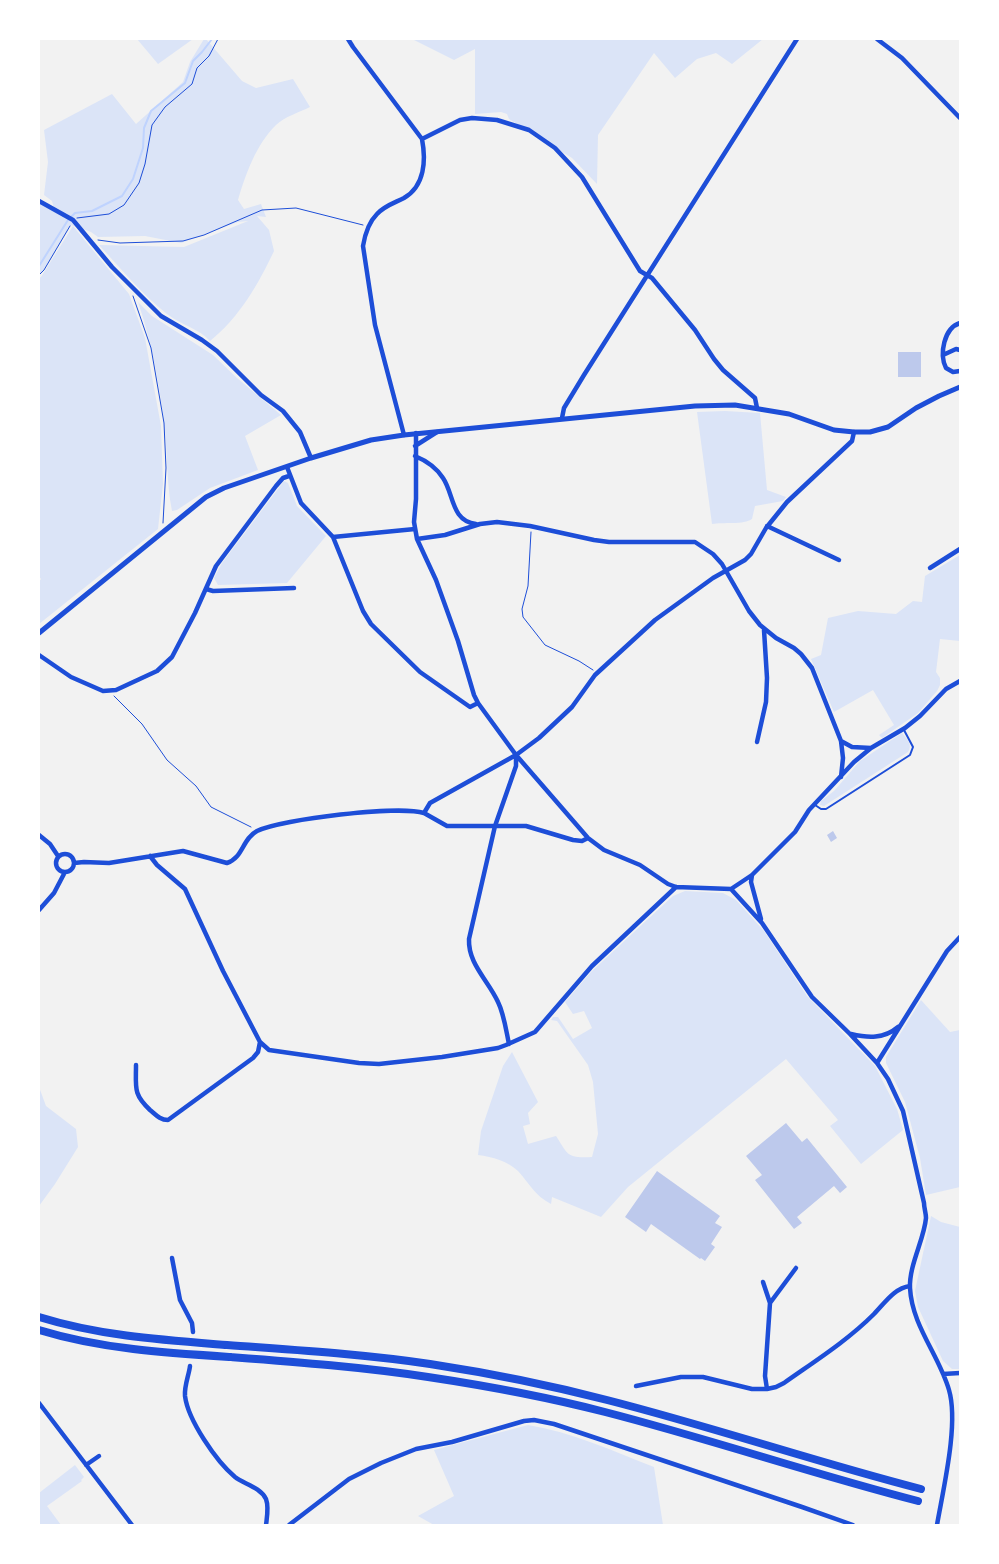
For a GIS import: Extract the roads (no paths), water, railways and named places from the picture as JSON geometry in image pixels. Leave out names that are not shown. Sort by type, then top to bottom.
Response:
[{"type":"highway","points":[[39,1317],[62,1324],[121,1335],[162,1340],[302,1350],[416,1362],[541,1384],[607,1400],[921,1489]]},
{"type":"highway","points":[[39,1330],[58,1336],[111,1346],[162,1353],[301,1362],[426,1376],[532,1395],[606,1412],[918,1501]]},
{"type":"street","points":[[348,39],[422,139],[424,161],[419,181],[409,194],[384,208],[376,215],[368,226],[363,246],[371,306],[384,364],[404,435]]},
{"type":"street","points":[[562,418],[564,408],[646,275],[797,39]]},
{"type":"street","points":[[877,39],[902,58],[960,118]]},
{"type":"street","points":[[422,139],[460,120],[472,118],[498,120],[529,130],[555,148],[582,177],[640,271],[652,278],[695,330],[723,370],[756,398],[757,408]]},
{"type":"street","points":[[39,201],[70,218],[130,286],[161,316],[217,351],[261,395],[283,411],[300,432],[311,458]]},
{"type":"street","points":[[960,323],[952,327],[943,343],[946,368],[953,372],[960,371]]},
{"type":"street","points":[[943,354],[956,349],[960,350]]},
{"type":"street","points":[[39,633],[206,497],[224,488],[311,458],[371,440],[416,433],[562,418],[695,406],[735,405],[789,414],[834,430],[870,432],[888,427],[923,404],[960,387]]},
{"type":"street","points":[[415,446],[440,431]]},
{"type":"street","points":[[424,813],[430,803],[516,755],[539,738],[572,707],[595,675],[655,620],[686,596],[745,560],[751,554],[767,526],[796,491],[852,441],[854,432]]},
{"type":"street","points":[[416,433],[415,529],[417,539],[436,580],[478,703],[516,755],[588,838],[604,850],[640,865],[668,884],[676,887],[731,889],[752,875],[795,832],[815,805],[854,762],[871,748],[903,729],[920,716],[946,689],[960,682]]},
{"type":"street","points":[[415,456],[429,463],[441,475],[448,488],[454,508],[462,518],[472,523],[480,524]]},
{"type":"street","points":[[287,467],[301,503],[333,537],[363,611],[380,634],[420,672],[470,707],[478,703]]},
{"type":"street","points":[[39,655],[71,677],[98,690],[108,691],[150,675],[166,664],[172,657],[216,566],[276,486],[283,478],[290,476]]},
{"type":"street","points":[[417,539],[446,535],[480,524],[497,522],[530,526],[610,542],[695,542],[713,554],[722,564],[749,611],[764,630],[794,648],[812,668],[841,741],[843,758],[841,777]]},
{"type":"street","points":[[767,526],[839,560]]},
{"type":"street","points":[[333,537],[415,529]]},
{"type":"street","points":[[930,568],[960,549]]},
{"type":"street","points":[[206,589],[213,592],[294,588]]},
{"type":"street","points":[[757,742],[768,678],[764,630]]},
{"type":"street","points":[[841,741],[852,747],[871,748]]},
{"type":"street","points":[[509,1044],[498,1001],[473,961],[469,946],[473,914],[495,826],[516,766],[516,755]]},
{"type":"street","points":[[74,863],[109,863],[183,851],[227,863],[237,858],[246,842],[258,830],[286,823],[381,811],[418,811],[447,826],[526,826],[573,840],[582,841],[588,838]]},
{"type":"street","points":[[39,835],[50,844],[58,856],[56,865],[59,870],[65,872]]},
{"type":"street","points":[[58,856],[67,854],[74,863]]},
{"type":"street","points":[[150,856],[157,865],[185,889],[222,971],[260,1042],[269,1050],[359,1063],[379,1064],[498,1048],[535,1032],[592,966],[676,887]]},
{"type":"street","points":[[39,910],[54,893],[65,872],[72,868],[74,863]]},
{"type":"street","points":[[752,875],[751,882],[762,922]]},
{"type":"street","points":[[731,889],[762,922],[812,998],[877,1063],[888,1079],[903,1111],[926,1218],[910,1286],[912,1305],[950,1391],[952,1405],[950,1447],[937,1525]]},
{"type":"street","points":[[877,1063],[947,950],[960,937]]},
{"type":"street","points":[[850,1034],[877,1037],[887,1034],[901,1025]]},
{"type":"street","points":[[136,1065],[139,1100],[158,1117],[168,1120],[194,1103],[253,1058],[258,1052],[260,1042]]},
{"type":"street","points":[[172,1258],[180,1300],[192,1323],[193,1332]]},
{"type":"street","points":[[770,1303],[796,1268]]},
{"type":"street","points":[[763,1282],[770,1303],[767,1388]]},
{"type":"street","points":[[636,1386],[681,1377],[703,1377],[752,1389],[767,1388],[784,1383],[841,1343],[894,1294],[910,1286]]},
{"type":"street","points":[[190,1366],[185,1395],[200,1433],[217,1458],[234,1476],[265,1497],[268,1508],[266,1525]]},
{"type":"street","points":[[943,1374],[959,1375]]},
{"type":"street","points":[[39,1403],[132,1525]]},
{"type":"street","points":[[289,1525],[350,1479],[381,1464],[416,1449],[452,1442],[524,1421],[534,1420],[852,1525]]},
{"type":"street","points":[[86,1465],[100,1456]]},
{"type":"lane","points":[[815,805],[821,809],[826,808],[910,755],[914,747],[903,729]]},
{"type":"waterway","points":[[39,266],[68,220],[75,213],[92,211],[122,196],[133,179],[143,148],[144,128],[151,111],[185,83],[193,61],[212,39]]}]
